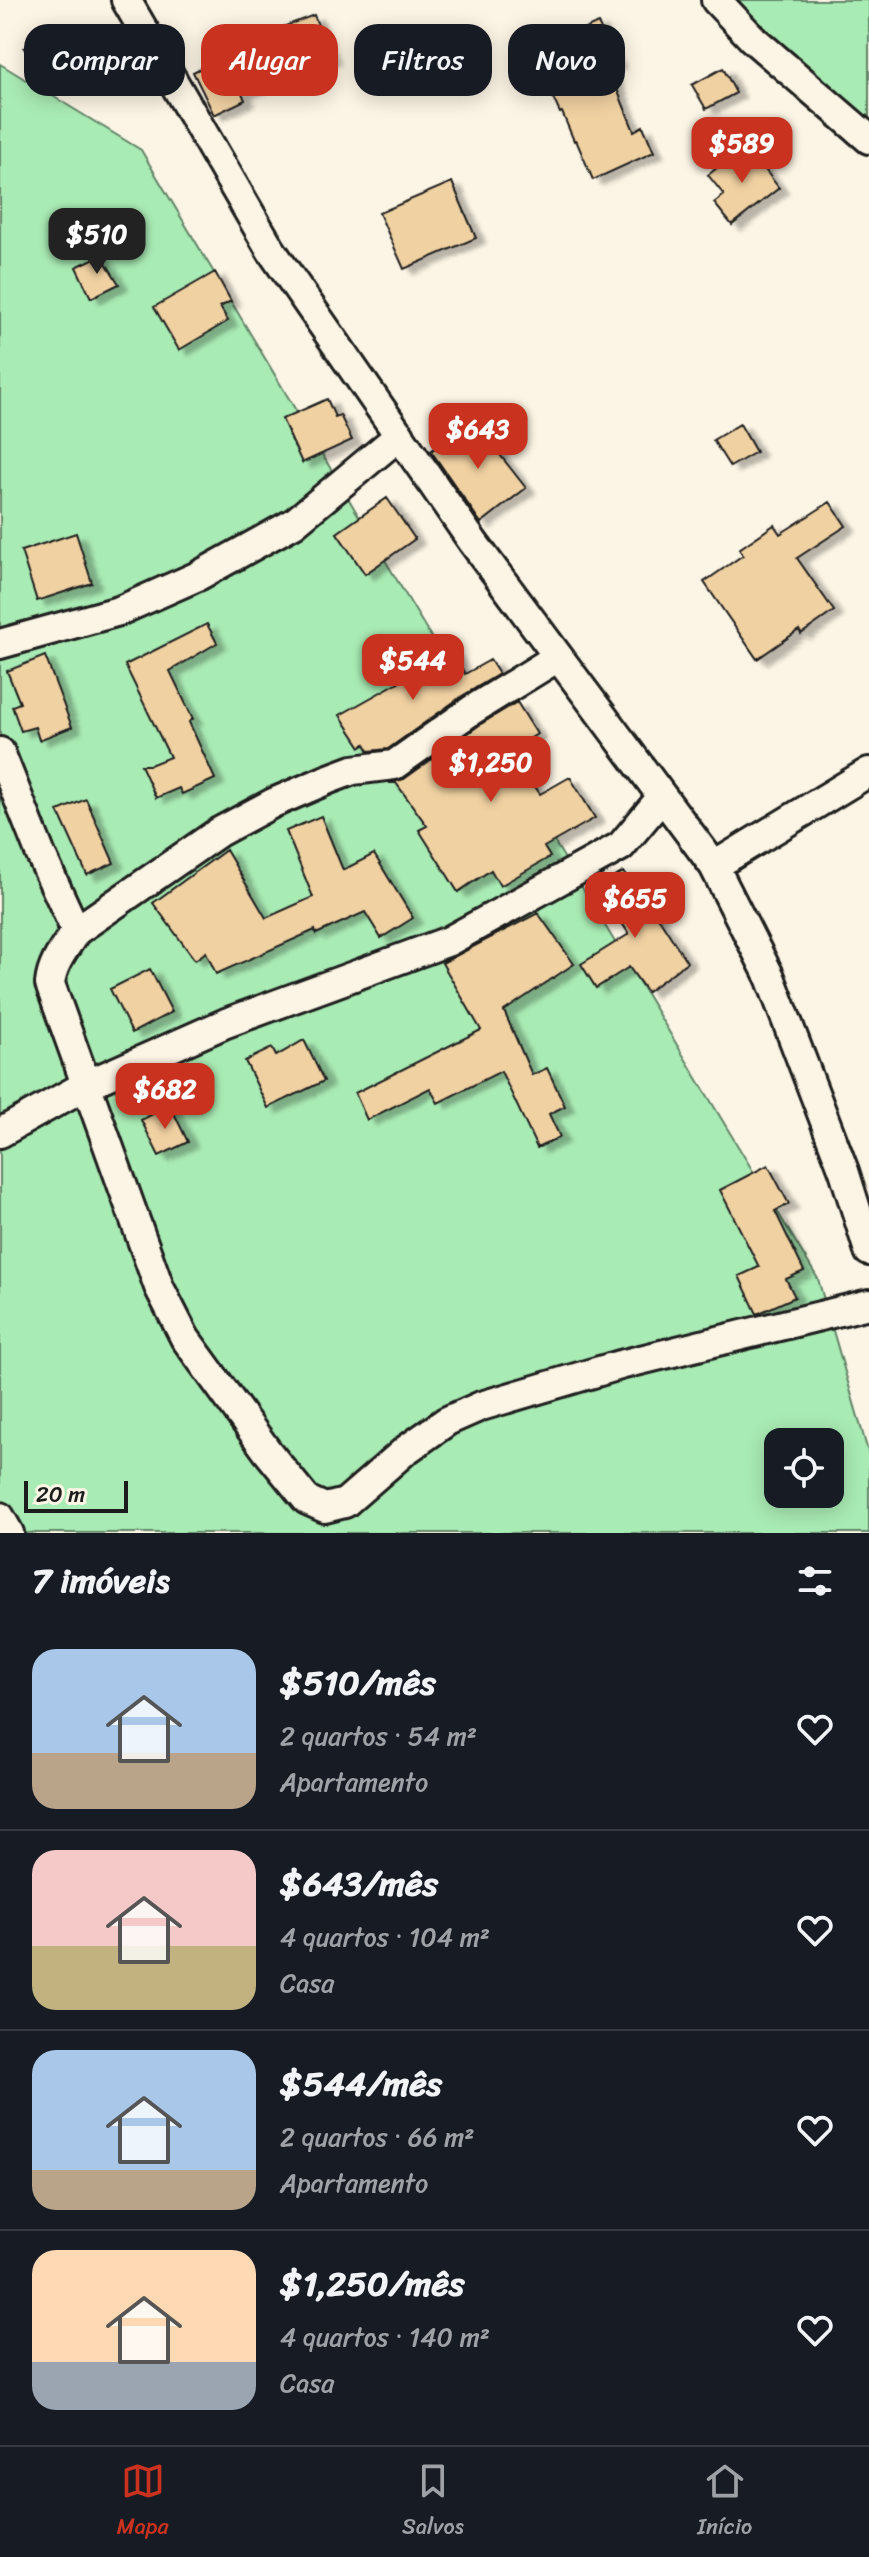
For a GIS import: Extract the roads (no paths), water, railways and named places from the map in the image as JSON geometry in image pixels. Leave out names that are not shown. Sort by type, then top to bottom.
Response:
[{"type":"street","points":[[126,0],[271,250],[473,542],[714,866],[770,977],[844,1171],[869,1251]]},
{"type":"street","points":[[716,0],[753,39],[869,139]]},
{"type":"street","points":[[0,644],[119,611],[198,576],[294,523],[400,435]]},
{"type":"street","points":[[558,657],[472,710],[394,765],[353,770],[329,779],[273,803],[219,832],[76,931],[59,956],[50,984],[159,1287],[185,1338],[267,1451],[307,1500],[325,1508],[345,1503],[406,1450],[447,1421],[481,1406],[620,1365],[869,1304]]},
{"type":"street","points":[[0,752],[41,855],[76,931]]},
{"type":"street","points":[[714,866],[869,772]]},
{"type":"street","points":[[0,1133],[86,1085],[226,1023],[449,941],[621,846],[662,797]]},
{"type":"street","points":[[0,1517],[9,1533]]}]
